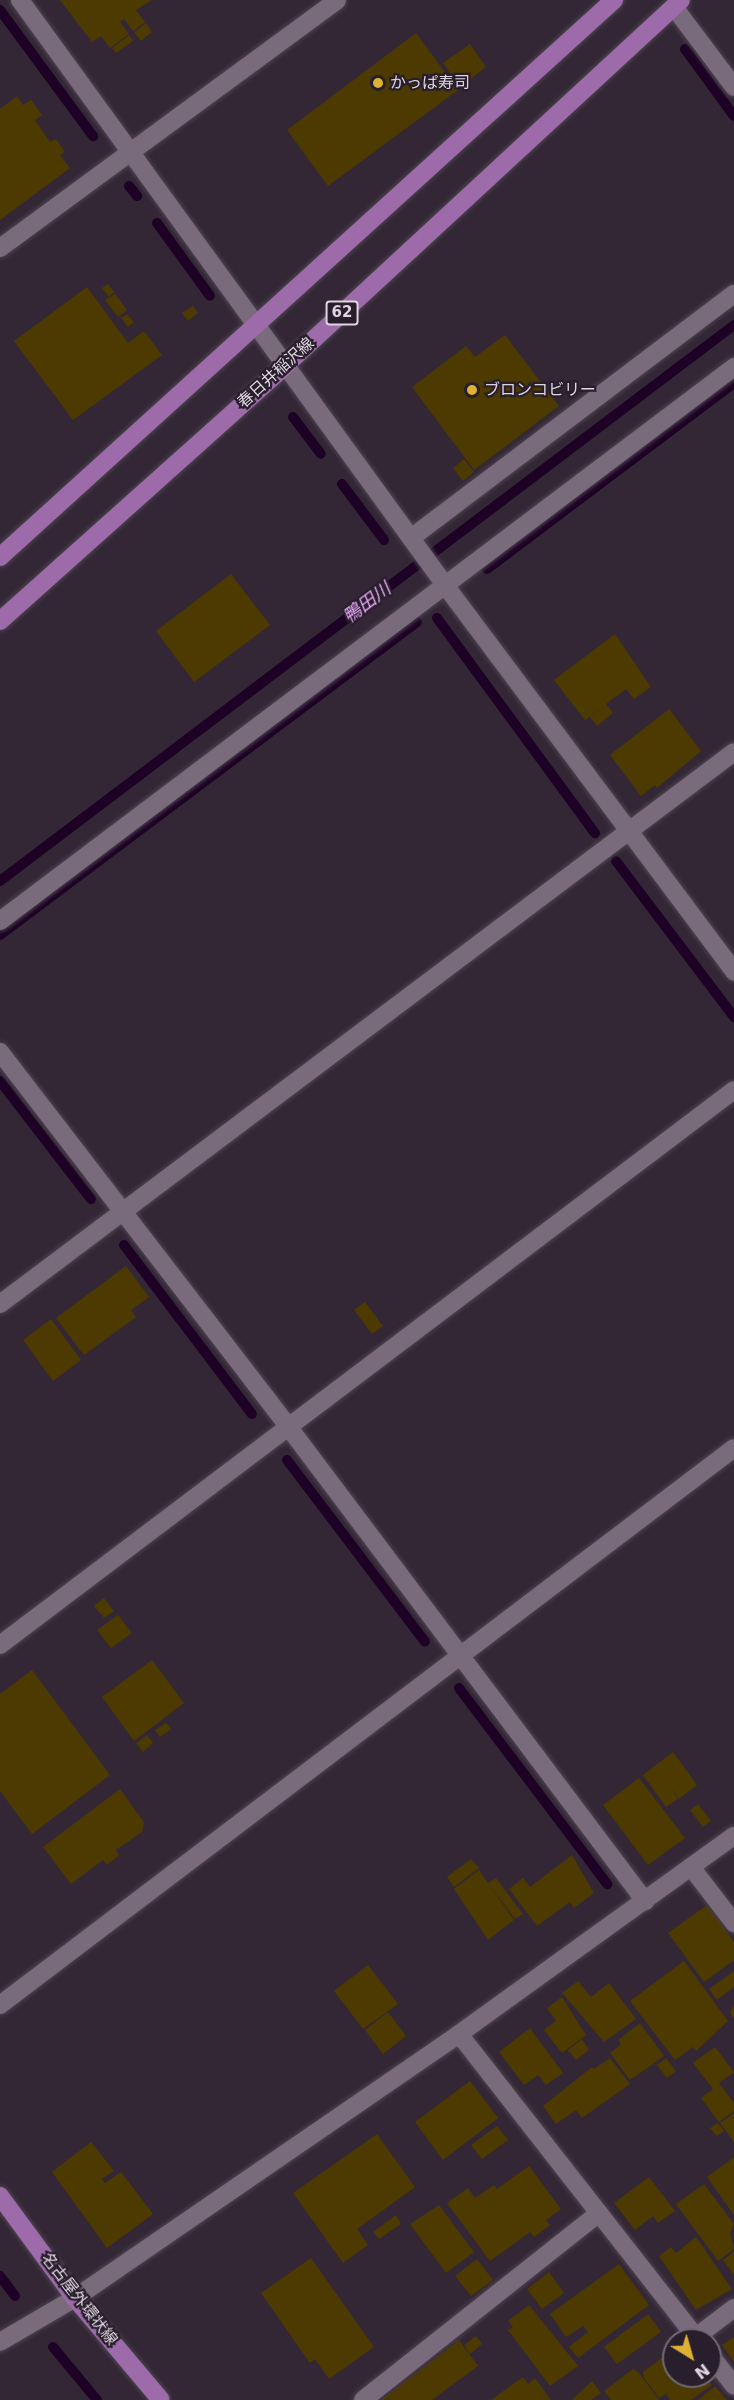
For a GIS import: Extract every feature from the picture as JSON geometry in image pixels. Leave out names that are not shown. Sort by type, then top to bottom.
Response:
[{"type":"main road","points":[[0,557],[614,0]]},
{"type":"main road","name":"春日井稲沢線","points":[[0,621],[286,364],[677,3]]},
{"type":"main road","name":"名古屋外環状線","points":[[0,2196],[75,2298],[161,2400]]},
{"type":"street","points":[[20,0],[257,322],[413,542],[734,972]]},
{"type":"street","points":[[0,248],[337,0]]},
{"type":"street","points":[[677,3],[734,87]]},
{"type":"street","points":[[413,542],[734,294]]},
{"type":"street","points":[[0,921],[734,367]]},
{"type":"street","points":[[0,1304],[734,752]]},
{"type":"street","points":[[0,1052],[121,1213],[287,1425],[645,1901]]},
{"type":"street","points":[[0,1645],[287,1425],[734,1090]]},
{"type":"street","points":[[0,2005],[463,1657],[734,1448]]},
{"type":"street","points":[[0,2342],[75,2298],[459,2034],[734,1836]]},
{"type":"street","points":[[692,1867],[734,1923]]},
{"type":"street","points":[[459,2034],[688,2328]]},
{"type":"street","points":[[363,2400],[599,2213]]},
{"type":"street","points":[[710,2328],[734,2308]]},
{"type":"street","points":[[722,2370],[734,2386]]},
{"type":"building","points":[[60,0],[152,0],[136,10],[145,22],[133,31],[124,19],[120,22],[129,34],[110,48],[101,36],[92,42]]},
{"type":"building","points":[[146,23],[152,32],[141,41],[134,32]]},
{"type":"building","points":[[416,33],[458,90],[328,186],[287,130]]},
{"type":"building","points":[[129,35],[133,41],[116,53],[112,48]]},
{"type":"building","points":[[470,44],[486,67],[460,87],[443,63]]},
{"type":"building","points":[[17,96],[23,105],[31,100],[42,115],[35,120],[50,142],[56,139],[65,152],[60,155],[70,168],[0,220],[0,109]]},
{"type":"building","points":[[108,284],[114,292],[109,297],[102,288]]},
{"type":"building","points":[[87,287],[128,343],[144,331],[162,355],[73,420],[14,341]]},
{"type":"building","points":[[115,294],[127,310],[118,317],[105,300]]},
{"type":"building","points":[[193,306],[198,313],[188,321],[182,313]]},
{"type":"building","points":[[127,314],[134,322],[128,327],[121,318]]},
{"type":"building","points":[[505,335],[559,406],[474,470],[412,387],[466,346],[475,357]]},
{"type":"building","points":[[464,459],[474,472],[463,481],[453,468]]},
{"type":"building","points":[[231,574],[270,625],[194,682],[156,631]]},
{"type":"building","points":[[615,634],[651,687],[634,699],[626,689],[606,704],[613,713],[597,726],[590,717],[604,706],[585,720],[554,680]]},
{"type":"building","points":[[669,709],[701,751],[657,788],[655,785],[641,796],[610,755]]},
{"type":"building","points":[[126,1266],[149,1297],[131,1310],[136,1317],[84,1355],[56,1318]]},
{"type":"building","points":[[365,1302],[383,1326],[372,1334],[354,1310]]},
{"type":"building","points":[[51,1319],[81,1360],[53,1381],[23,1340]]},
{"type":"building","points":[[104,1598],[114,1611],[104,1618],[94,1606]]},
{"type":"building","points":[[118,1615],[132,1633],[111,1648],[97,1630]]},
{"type":"building","points":[[152,1660],[184,1703],[134,1741],[102,1697]]},
{"type":"building","points":[[32,1670],[110,1775],[32,1834],[0,1791],[0,1694]]},
{"type":"building","points":[[166,1723],[171,1729],[160,1737],[155,1730]]},
{"type":"building","points":[[147,1735],[153,1743],[143,1752],[136,1743]]},
{"type":"building","points":[[673,1752],[697,1785],[679,1799],[670,1787],[678,1799],[666,1807],[643,1775]]},
{"type":"building","points":[[639,1778],[685,1838],[648,1865],[603,1805]]},
{"type":"building","points":[[120,1789],[144,1822],[142,1832],[116,1850],[119,1855],[107,1865],[103,1860],[71,1884],[43,1847]]},
{"type":"building","points":[[698,1804],[711,1821],[703,1827],[690,1810]]},
{"type":"building","points":[[572,1855],[594,1893],[574,1908],[570,1902],[537,1926],[509,1889],[523,1878],[530,1887]]},
{"type":"building","points":[[471,1859],[479,1868],[454,1887],[447,1877]]},
{"type":"building","points":[[479,1870],[514,1920],[488,1940],[454,1889]]},
{"type":"building","points":[[496,1878],[523,1914],[515,1919],[488,1883]]},
{"type":"building","points":[[707,1905],[734,1942],[734,1960],[704,1982],[668,1933]]},
{"type":"building","points":[[684,1961],[728,2021],[696,2051],[693,2047],[675,2060],[630,2001]]},
{"type":"building","points":[[368,1965],[398,2004],[363,2029],[334,1991]]},
{"type":"building","points":[[734,1971],[734,1987],[717,2000],[709,1989]]},
{"type":"building","points":[[578,1981],[591,1997],[609,1983],[636,2019],[604,2042],[562,1993]]},
{"type":"building","points":[[562,1997],[586,2035],[562,2053],[544,2030],[556,2021],[547,2008]]},
{"type":"building","points":[[734,2004],[734,2019],[730,2013]]},
{"type":"building","points":[[388,2012],[406,2036],[383,2054],[365,2030]]},
{"type":"building","points":[[640,2023],[664,2056],[630,2080],[610,2053],[621,2044],[618,2040]]},
{"type":"building","points":[[530,2028],[563,2073],[546,2085],[538,2075],[524,2085],[499,2052]]},
{"type":"building","points":[[582,2039],[589,2050],[576,2060],[568,2050]]},
{"type":"building","points":[[715,2047],[734,2072],[719,2083],[734,2103],[734,2111],[719,2122],[701,2098],[713,2089],[693,2063]]},
{"type":"building","points":[[610,2058],[630,2084],[582,2118],[576,2110],[556,2124],[543,2106],[592,2067],[594,2069]]},
{"type":"building","points":[[666,2058],[676,2071],[667,2078],[657,2065]]},
{"type":"building","points":[[470,2081],[498,2118],[443,2160],[415,2122]]},
{"type":"building","points":[[734,2113],[734,2142],[720,2123]]},
{"type":"building","points":[[718,2123],[724,2131],[717,2136],[710,2128]]},
{"type":"building","points":[[497,2126],[508,2140],[482,2159],[471,2145]]},
{"type":"building","points":[[377,2134],[415,2187],[357,2229],[368,2245],[343,2263],[293,2193]]},
{"type":"building","points":[[91,2142],[114,2171],[102,2179],[105,2183],[121,2172],[153,2214],[107,2248],[52,2172]]},
{"type":"building","points":[[734,2157],[734,2215],[707,2177]]},
{"type":"building","points":[[529,2166],[561,2209],[546,2220],[550,2225],[534,2237],[530,2232],[490,2261],[447,2203],[468,2188],[475,2198],[494,2185],[497,2189]]},
{"type":"building","points":[[649,2177],[675,2211],[658,2223],[653,2216],[635,2230],[614,2203]]},
{"type":"building","points":[[704,2184],[734,2224],[730,2233],[734,2249],[718,2261],[676,2204]]},
{"type":"building","points":[[439,2205],[474,2252],[446,2273],[410,2224]]},
{"type":"building","points":[[396,2215],[401,2224],[379,2239],[373,2232]]},
{"type":"building","points":[[696,2237],[732,2289],[696,2310],[659,2256],[671,2247],[676,2253]]},
{"type":"building","points":[[734,2252],[734,2275],[723,2260]]},
{"type":"building","points":[[311,2258],[374,2347],[329,2379],[315,2359],[310,2363],[261,2293]]},
{"type":"building","points":[[477,2259],[493,2280],[471,2296],[455,2276]]},
{"type":"building","points":[[619,2264],[649,2305],[578,2358],[569,2347],[588,2332],[583,2326],[566,2337],[550,2314]]},
{"type":"building","points":[[549,2272],[564,2293],[542,2309],[527,2289]]},
{"type":"building","points":[[529,2305],[578,2366],[550,2386],[508,2330],[513,2327],[508,2321]]},
{"type":"building","points":[[648,2314],[661,2332],[617,2364],[604,2347]]},
{"type":"building","points":[[476,2336],[482,2344],[470,2354],[464,2345]]},
{"type":"building","points":[[734,2337],[734,2362],[722,2345]]},
{"type":"building","points":[[459,2340],[478,2366],[432,2400],[381,2400]]},
{"type":"building","points":[[662,2358],[662,2388],[708,2388],[691,2400],[670,2400],[666,2394],[659,2398],[644,2378],[643,2372]]},
{"type":"building","points":[[633,2369],[639,2373],[659,2400],[611,2400],[604,2391]]},
{"type":"building","points":[[523,2377],[528,2384],[535,2378],[551,2400],[491,2400]]},
{"type":"building","points":[[592,2381],[601,2393],[591,2400],[572,2400]]},
{"type":"building","points":[[713,2388],[717,2388],[727,2400],[698,2400]]},
{"type":"waterway","points":[[0,10],[93,136]]},
{"type":"waterway","points":[[685,49],[734,116]]},
{"type":"waterway","points":[[129,186],[137,196]]},
{"type":"waterway","points":[[157,223],[210,296]]},
{"type":"waterway","name":"鴨田川","points":[[0,881],[734,325]]},
{"type":"waterway","points":[[487,569],[734,383]]},
{"type":"waterway","points":[[293,417],[321,454]]},
{"type":"waterway","points":[[342,484],[384,540]]},
{"type":"waterway","points":[[437,618],[595,833]]},
{"type":"waterway","points":[[0,935],[417,622]]},
{"type":"waterway","points":[[616,861],[734,1017]]},
{"type":"waterway","points":[[0,1081],[91,1199]]},
{"type":"waterway","points":[[124,1245],[252,1414]]},
{"type":"waterway","points":[[287,1460],[425,1642]]},
{"type":"waterway","points":[[459,1688],[607,1884]]},
{"type":"waterway","points":[[0,2276],[15,2296]]},
{"type":"waterway","points":[[53,2347],[97,2400]]},
{"type":"place","name":"かっぱ寿司","points":[[378,83]]},
{"type":"place","name":"ブロンコビリー","points":[[472,390]]}]
